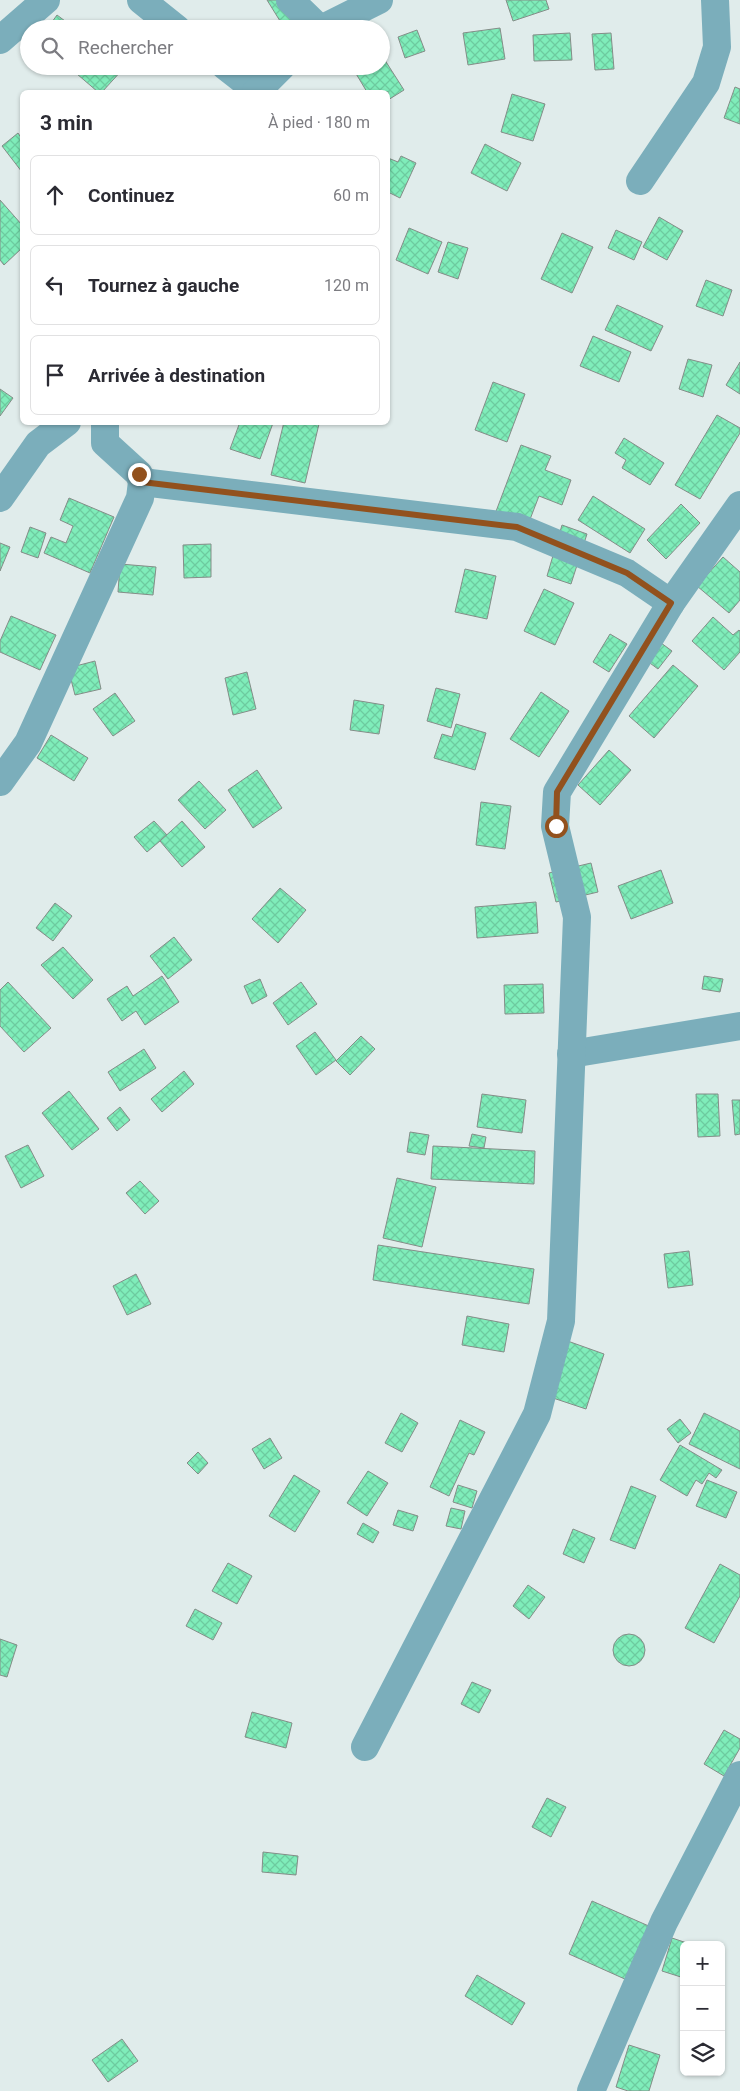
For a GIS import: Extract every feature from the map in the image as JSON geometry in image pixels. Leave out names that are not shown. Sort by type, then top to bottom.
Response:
[{"type":"street","points":[[23,20],[46,0]]},
{"type":"street","points":[[140,0],[166,20]]},
{"type":"street","points":[[290,0],[311,20]]},
{"type":"street","points":[[338,20],[379,0]]},
{"type":"street","points":[[640,181],[706,83],[717,47],[715,0]]},
{"type":"street","points":[[0,40],[20,23]]},
{"type":"street","points":[[236,75],[254,90]]},
{"type":"street","points":[[258,90],[273,75]]},
{"type":"street","points":[[0,498],[38,444],[63,425]]},
{"type":"street","points":[[0,782],[28,743],[140,498],[142,482],[139,474],[106,443],[105,425]]},
{"type":"street","points":[[142,482],[517,527],[627,573],[671,603]]},
{"type":"street","points":[[365,1747],[537,1414],[561,1321],[577,917],[556,826],[557,792],[671,603],[740,505]]},
{"type":"street","points":[[571,1054],[740,1026]]},
{"type":"street","points":[[591,2091],[664,1922],[740,1775]]},
{"type":"building","points":[[267,0],[297,0],[305,20],[279,20]]},
{"type":"building","points":[[506,0],[546,0],[549,9],[513,21]]},
{"type":"building","points":[[57,15],[64,20],[53,20]]},
{"type":"building","points":[[500,28],[505,59],[468,65],[463,33]]},
{"type":"building","points":[[417,30],[425,51],[405,58],[398,37]]},
{"type":"building","points":[[570,33],[572,60],[534,61],[533,35]]},
{"type":"building","points":[[611,33],[614,69],[595,70],[592,34]]},
{"type":"building","points":[[390,68],[404,90],[390,99],[390,90],[366,90],[357,75],[390,75]]},
{"type":"building","points":[[78,75],[118,75],[104,90],[96,90]]},
{"type":"building","points":[[735,87],[740,89],[740,124],[724,118]]},
{"type":"building","points":[[512,94],[545,104],[533,141],[501,132]]},
{"type":"building","points":[[18,133],[20,136],[20,169],[2,146]]},
{"type":"building","points":[[485,144],[521,163],[507,191],[471,173]]},
{"type":"building","points":[[401,156],[416,163],[400,198],[390,193],[390,159],[398,162]]},
{"type":"building","points":[[0,200],[20,223],[20,250],[4,265],[0,260]]},
{"type":"building","points":[[659,217],[683,231],[667,260],[643,247]]},
{"type":"building","points":[[409,228],[442,242],[428,274],[396,260]]},
{"type":"building","points":[[616,230],[642,242],[634,260],[608,248]]},
{"type":"building","points":[[562,233],[593,247],[572,293],[541,279]]},
{"type":"building","points":[[448,242],[468,248],[458,279],[438,272]]},
{"type":"building","points":[[706,280],[732,290],[723,316],[696,306]]},
{"type":"building","points":[[617,305],[663,326],[651,351],[605,330]]},
{"type":"building","points":[[593,336],[631,352],[619,382],[580,366]]},
{"type":"building","points":[[688,359],[712,365],[703,397],[679,389]]},
{"type":"building","points":[[740,362],[740,394],[726,385]]},
{"type":"building","points":[[493,382],[525,394],[507,442],[475,430]]},
{"type":"building","points":[[0,389],[13,398],[0,416]]},
{"type":"building","points":[[717,415],[740,428],[740,433],[700,499],[675,485]]},
{"type":"building","points":[[239,425],[272,425],[260,459],[230,449]]},
{"type":"building","points":[[283,425],[319,425],[305,483],[271,475]]},
{"type":"building","points":[[624,438],[664,463],[650,485],[622,468],[626,460],[615,453]]},
{"type":"building","points":[[521,445],[551,456],[545,470],[571,480],[562,505],[539,496],[524,535],[492,522]]},
{"type":"building","points":[[593,496],[645,529],[630,553],[578,520]]},
{"type":"building","points":[[69,498],[114,517],[90,573],[44,553],[51,537],[66,543],[73,526],[60,520]]},
{"type":"building","points":[[681,504],[700,523],[666,559],[647,540]]},
{"type":"building","points":[[562,525],[587,534],[571,584],[547,576]]},
{"type":"building","points":[[30,527],[46,533],[38,558],[21,552]]},
{"type":"building","points":[[0,543],[10,547],[0,571]]},
{"type":"building","points":[[211,544],[211,577],[184,578],[183,545]]},
{"type":"building","points":[[723,557],[740,572],[740,600],[729,613],[697,586]]},
{"type":"building","points":[[120,564],[156,567],[153,595],[118,592]]},
{"type":"building","points":[[465,569],[496,576],[487,619],[455,612]]},
{"type":"building","points":[[544,589],[574,603],[555,645],[524,631]]},
{"type":"building","points":[[11,616],[56,635],[40,670],[0,652],[0,641]]},
{"type":"building","points":[[713,617],[733,635],[740,631],[740,652],[724,670],[692,641]]},
{"type":"building","points":[[610,634],[627,644],[609,672],[593,662]]},
{"type":"building","points":[[657,640],[672,651],[658,669],[643,658]]},
{"type":"building","points":[[95,661],[101,689],[75,695],[68,668]]},
{"type":"building","points":[[673,665],[698,686],[654,738],[629,716]]},
{"type":"building","points":[[247,672],[256,709],[233,715],[225,678]]},
{"type":"building","points":[[436,688],[460,694],[451,728],[427,721]]},
{"type":"building","points":[[541,692],[569,711],[539,757],[510,739]]},
{"type":"building","points":[[115,693],[135,721],[113,736],[93,709]]},
{"type":"building","points":[[354,700],[384,705],[379,734],[350,730]]},
{"type":"building","points":[[456,724],[486,733],[475,770],[434,758],[442,734],[452,737]]},
{"type":"building","points":[[51,735],[88,758],[74,781],[37,758]]},
{"type":"building","points":[[609,750],[631,770],[600,805],[578,785]]},
{"type":"building","points":[[257,770],[282,808],[253,828],[228,790]]},
{"type":"building","points":[[199,781],[226,810],[205,829],[178,800]]},
{"type":"building","points":[[481,802],[511,806],[505,849],[476,845]]},
{"type":"building","points":[[154,821],[167,835],[147,852],[134,837]]},
{"type":"building","points":[[182,821],[205,847],[182,867],[160,841]]},
{"type":"building","points":[[591,863],[598,892],[556,902],[549,873]]},
{"type":"building","points":[[661,870],[673,903],[631,919],[618,886]]},
{"type":"building","points":[[280,888],[306,910],[278,943],[252,919]]},
{"type":"building","points":[[536,902],[538,933],[477,938],[475,907]]},
{"type":"building","points":[[55,903],[72,916],[53,941],[36,928]]},
{"type":"building","points":[[174,937],[192,960],[168,979],[150,956]]},
{"type":"building","points":[[63,947],[93,980],[73,999],[41,965]]},
{"type":"building","points":[[162,976],[179,1002],[145,1025],[136,1011],[122,1021],[107,999],[127,986],[133,996]]},
{"type":"building","points":[[704,976],[723,979],[720,992],[702,989]]},
{"type":"building","points":[[260,979],[267,996],[252,1004],[244,986]]},
{"type":"building","points":[[8,982],[51,1028],[24,1052],[0,1026],[0,990]]},
{"type":"building","points":[[301,982],[317,1004],[288,1025],[273,1003]]},
{"type":"building","points":[[543,984],[544,1013],[505,1014],[504,985]]},
{"type":"building","points":[[315,1032],[336,1060],[316,1075],[296,1046]]},
{"type":"building","points":[[361,1036],[375,1049],[350,1075],[336,1061]]},
{"type":"building","points":[[144,1049],[156,1068],[120,1091],[108,1072]]},
{"type":"building","points":[[184,1071],[194,1084],[162,1112],[151,1099]]},
{"type":"building","points":[[69,1091],[99,1129],[72,1150],[42,1113]]},
{"type":"building","points":[[482,1094],[526,1100],[522,1133],[477,1127]]},
{"type":"building","points":[[696,1094],[718,1094],[720,1136],[698,1137]]},
{"type":"building","points":[[732,1100],[740,1100],[740,1134],[735,1135]]},
{"type":"building","points":[[120,1107],[130,1120],[117,1131],[107,1118]]},
{"type":"building","points":[[410,1132],[429,1135],[425,1155],[407,1152]]},
{"type":"building","points":[[472,1134],[486,1137],[484,1148],[469,1146]]},
{"type":"building","points":[[28,1145],[44,1176],[21,1188],[5,1156]]},
{"type":"building","points":[[433,1146],[535,1151],[534,1184],[431,1179]]},
{"type":"building","points":[[397,1178],[436,1187],[422,1247],[383,1238]]},
{"type":"building","points":[[140,1181],[159,1201],[145,1214],[126,1193]]},
{"type":"building","points":[[378,1245],[534,1269],[529,1304],[373,1280]]},
{"type":"building","points":[[689,1251],[693,1285],[668,1288],[664,1254]]},
{"type":"building","points":[[136,1274],[151,1304],[127,1315],[113,1286]]},
{"type":"building","points":[[467,1316],[509,1324],[504,1352],[462,1345]]},
{"type":"building","points":[[562,1339],[604,1354],[586,1409],[550,1397]]},
{"type":"building","points":[[401,1413],[418,1423],[402,1452],[385,1443]]},
{"type":"building","points":[[704,1413],[740,1431],[740,1469],[689,1444]]},
{"type":"building","points":[[680,1419],[691,1433],[678,1443],[667,1429]]},
{"type":"building","points":[[460,1420],[485,1432],[474,1455],[469,1453],[449,1496],[430,1487]]},
{"type":"building","points":[[270,1438],[282,1458],[264,1469],[252,1449]]},
{"type":"building","points":[[680,1445],[722,1470],[716,1478],[709,1473],[702,1484],[696,1480],[687,1496],[660,1480]]},
{"type":"building","points":[[198,1452],[208,1463],[198,1474],[187,1463]]},
{"type":"building","points":[[368,1471],[388,1483],[367,1516],[347,1503]]},
{"type":"building","points":[[294,1475],[320,1491],[295,1532],[269,1516]]},
{"type":"building","points":[[707,1480],[737,1492],[726,1518],[696,1506]]},
{"type":"building","points":[[458,1485],[477,1491],[472,1508],[453,1502]]},
{"type":"building","points":[[631,1486],[656,1496],[635,1549],[610,1540]]},
{"type":"building","points":[[451,1508],[465,1511],[461,1529],[446,1526]]},
{"type":"building","points":[[398,1510],[418,1516],[413,1531],[393,1525]]},
{"type":"building","points":[[363,1523],[379,1532],[373,1543],[357,1534]]},
{"type":"building","points":[[573,1529],[595,1538],[584,1563],[563,1554]]},
{"type":"building","points":[[228,1563],[252,1576],[237,1604],[212,1591]]},
{"type":"building","points":[[720,1564],[740,1575],[740,1596],[714,1643],[685,1628]]},
{"type":"building","points":[[528,1585],[545,1597],[529,1619],[513,1606]]},
{"type":"building","points":[[195,1609],[222,1623],[213,1640],[186,1626]]},
{"type":"building","points":[[629,1634],[640,1639],[645,1650],[640,1661],[629,1666],[618,1661],[613,1650],[618,1639]]},
{"type":"building","points":[[0,1639],[17,1645],[7,1677],[0,1675]]},
{"type":"building","points":[[472,1682],[491,1690],[479,1713],[461,1704]]},
{"type":"building","points":[[252,1712],[292,1723],[286,1748],[245,1737]]},
{"type":"building","points":[[724,1730],[740,1739],[740,1748],[724,1776],[704,1764]]},
{"type":"building","points":[[547,1798],[566,1807],[551,1837],[532,1827]]},
{"type":"building","points":[[263,1852],[298,1856],[296,1875],[262,1872]]},
{"type":"building","points":[[592,1901],[651,1927],[627,1980],[569,1954]]},
{"type":"building","points":[[672,1938],[681,1941],[680,1977],[662,1971]]},
{"type":"building","points":[[477,1975],[525,2003],[512,2025],[465,1996]]},
{"type":"building","points":[[122,2039],[138,2061],[108,2082],[92,2060]]},
{"type":"building","points":[[629,2045],[660,2055],[649,2091],[628,2091],[616,2087]]},
{"type":"route","points":[[139,474],[142,482],[517,527],[627,573],[671,603],[557,792],[556,826]]}]
